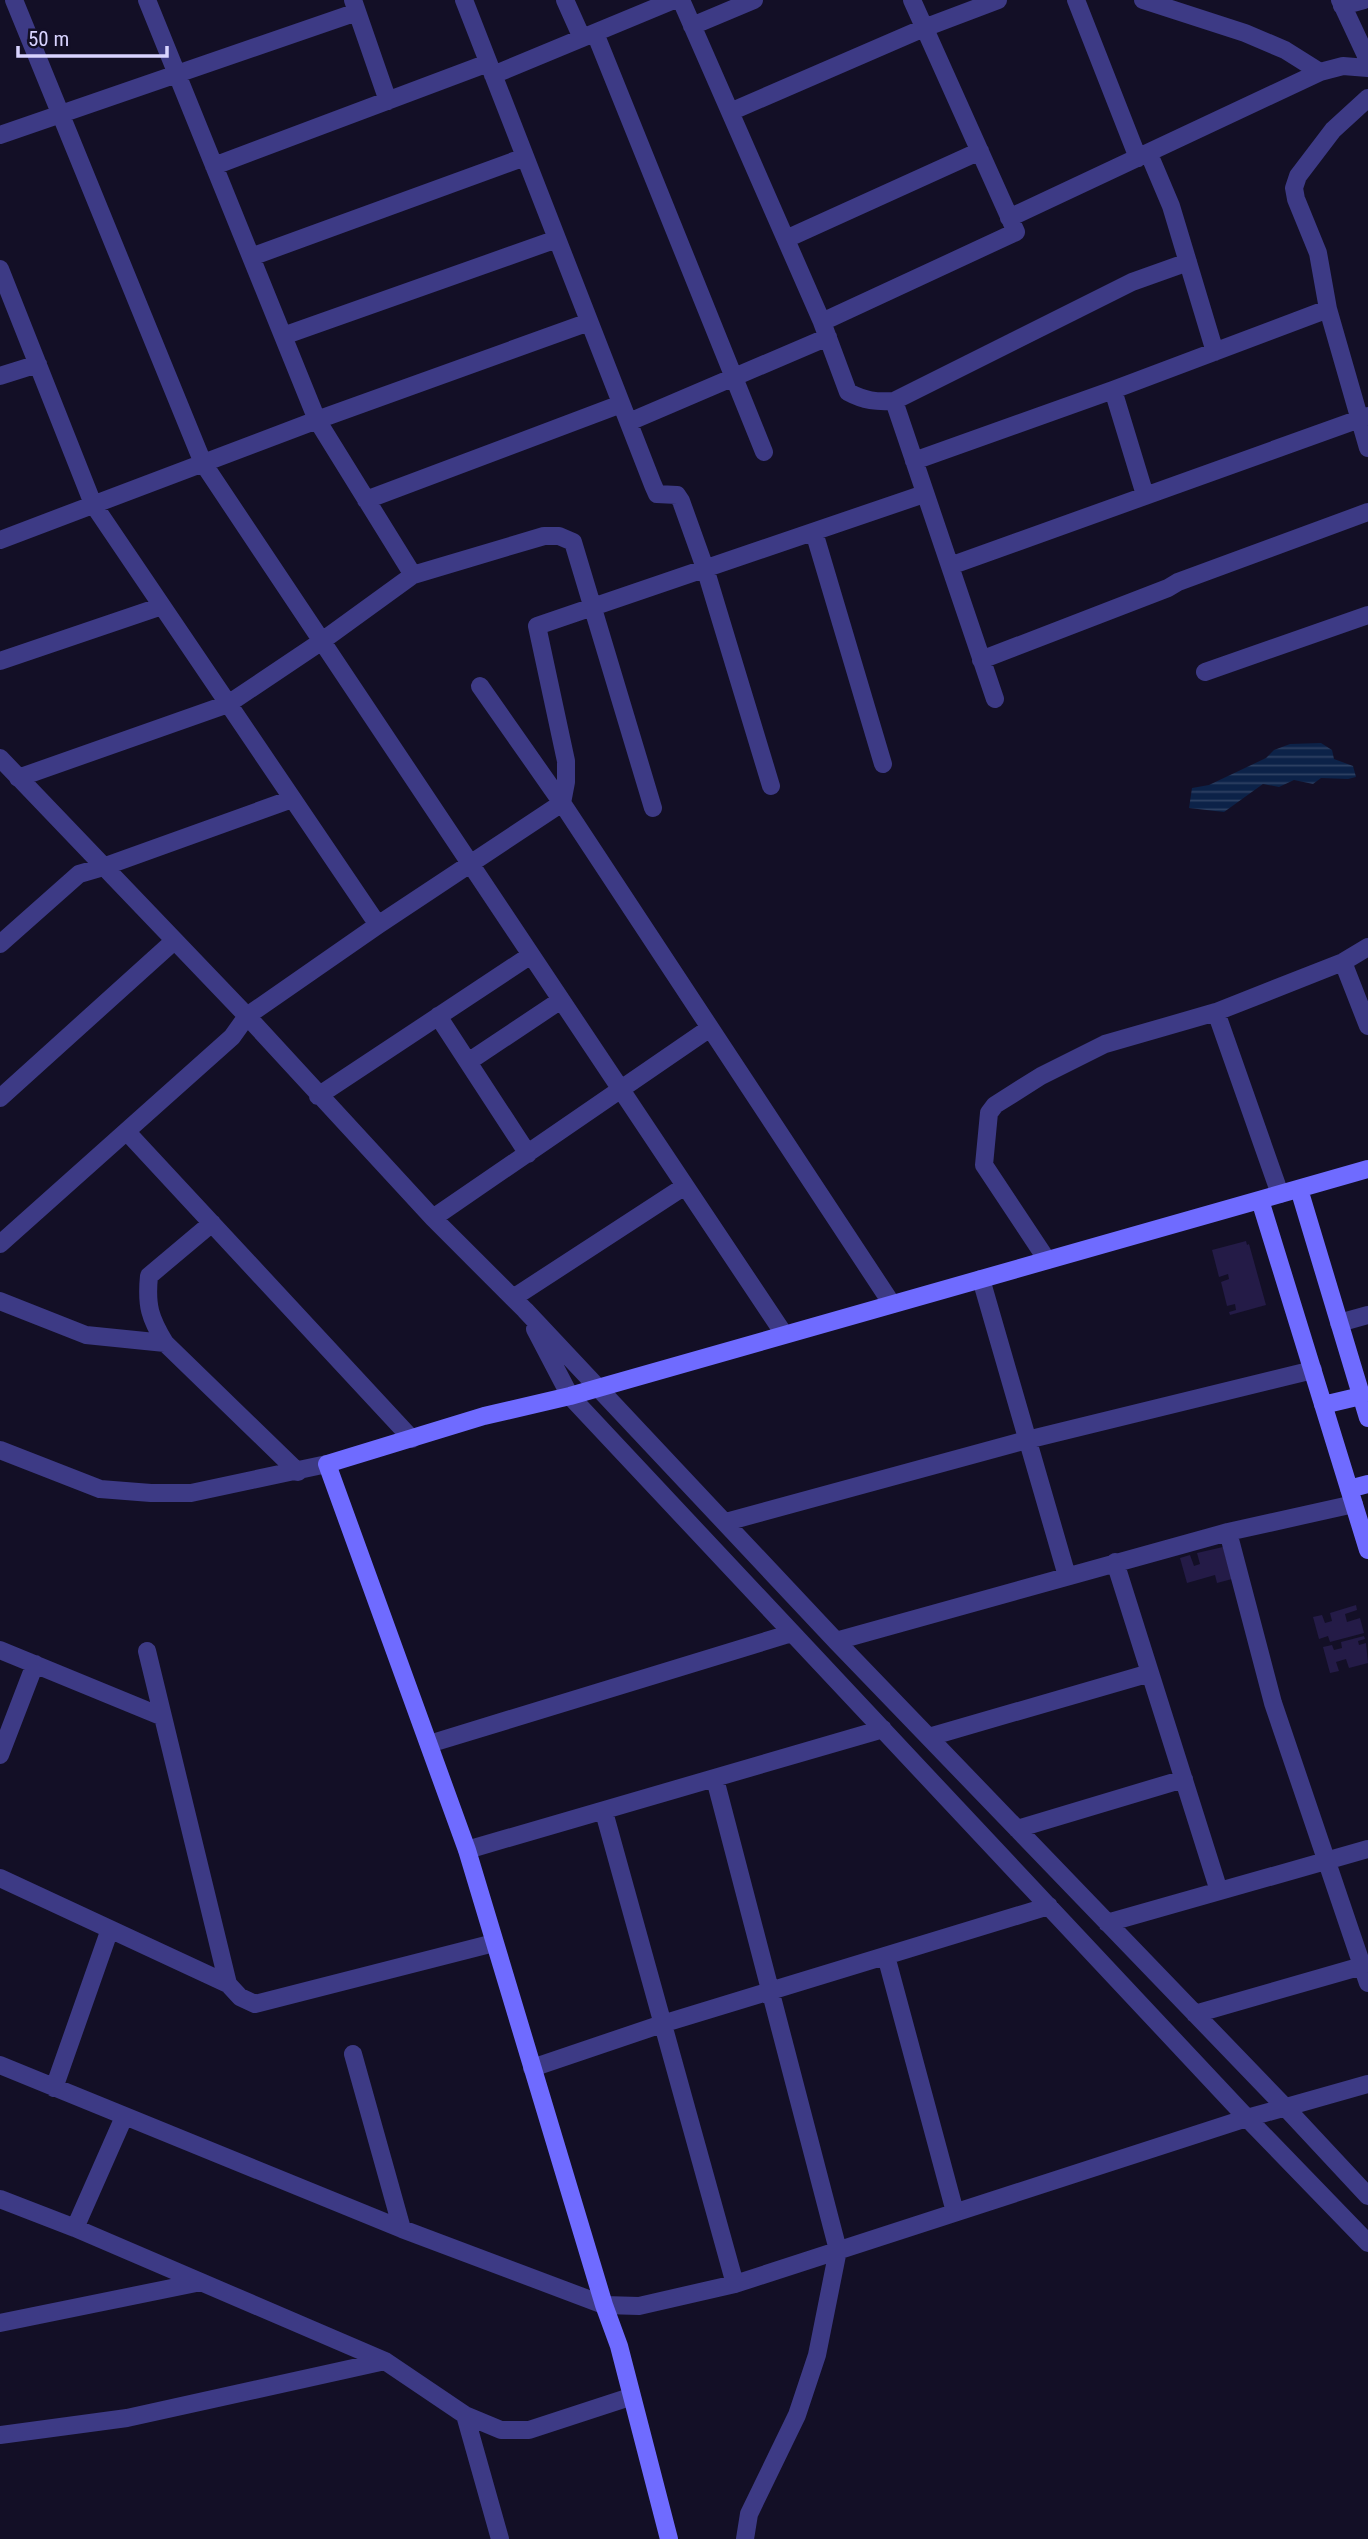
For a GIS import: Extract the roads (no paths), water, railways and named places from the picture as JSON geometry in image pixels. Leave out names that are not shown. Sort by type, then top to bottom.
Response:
[{"type":"street","points":[[14,0],[203,463],[784,1334]]},
{"type":"street","points":[[147,0],[317,420],[413,575]]},
{"type":"street","points":[[464,0],[657,494],[677,495],[681,500],[705,568],[771,786]]},
{"type":"street","points":[[565,0],[589,35],[764,452]]},
{"type":"street","points":[[214,166],[388,101],[589,35],[674,0]]},
{"type":"street","points":[[681,0],[825,329],[848,392],[875,402],[894,401],[1132,282],[1188,262]]},
{"type":"street","points":[[692,26],[754,0]]},
{"type":"street","points":[[629,422],[734,377],[1016,232],[912,0]]},
{"type":"street","points":[[730,112],[924,28],[998,0]]},
{"type":"street","points":[[1076,0],[1143,156],[1171,206],[1215,352]]},
{"type":"street","points":[[1143,0],[1186,8],[1275,46],[1320,72]]},
{"type":"street","points":[[1364,0],[1341,3],[1368,60]]},
{"type":"street","points":[[0,135],[177,74],[355,6],[388,101]]},
{"type":"street","points":[[1009,218],[1320,72],[1343,66],[1368,68]]},
{"type":"street","points":[[1368,99],[1333,130],[1298,176],[1294,188],[1318,253],[1328,309],[1363,418],[1368,448]]},
{"type":"street","points":[[786,239],[980,151]]},
{"type":"street","points":[[251,257],[525,157]]},
{"type":"street","points":[[283,336],[557,239]]},
{"type":"street","points":[[0,269],[93,504],[378,925]]},
{"type":"street","points":[[914,461],[1328,309]]},
{"type":"street","points":[[0,540],[317,420],[589,323]]},
{"type":"street","points":[[0,376],[38,364]]},
{"type":"street","points":[[1113,390],[1145,495]]},
{"type":"street","points":[[894,401],[995,699]]},
{"type":"street","points":[[366,500],[621,404]]},
{"type":"street","points":[[950,566],[1363,418]]},
{"type":"street","points":[[0,1244],[232,1037],[247,1016],[562,803],[566,761],[537,626],[924,494]]},
{"type":"street","points":[[981,660],[1178,582],[1368,512]]},
{"type":"street","points":[[814,532],[883,764]]},
{"type":"street","points":[[18,778],[228,704],[413,575],[512,544],[544,536],[559,536],[573,542],[653,808]]},
{"type":"street","points":[[0,661],[162,606]]},
{"type":"street","points":[[1205,672],[1368,615]]},
{"type":"street","points":[[480,686],[562,803],[892,1304]]},
{"type":"street","points":[[0,758],[247,1016],[433,1218],[519,1304],[836,1641],[1368,2196]]},
{"type":"street","points":[[0,944],[79,874],[292,799]]},
{"type":"street","points":[[0,1098],[174,942]]},
{"type":"street","points":[[1048,1260],[984,1165],[989,1113],[995,1105],[1041,1076],[1105,1044],[1216,1012],[1343,962],[1368,947]]},
{"type":"street","points":[[318,1096],[531,955]]},
{"type":"street","points":[[1343,962],[1368,1026]]},
{"type":"street","points":[[468,1062],[561,1000]]},
{"type":"street","points":[[1216,1012],[1280,1194]]},
{"type":"street","points":[[438,1016],[528,1154]]},
{"type":"street","points":[[433,1218],[710,1028]]},
{"type":"street","points":[[127,1132],[412,1439]]},
{"type":"street","points":[[0,1450],[100,1489],[151,1493],[191,1493],[298,1472],[484,1416],[570,1396],[1368,1169]]},
{"type":"street","points":[[519,1304],[685,1186]]},
{"type":"street","points":[[1299,1189],[1368,1418]]},
{"type":"street","points":[[1260,1200],[1368,1550]]},
{"type":"street","points":[[212,1223],[149,1276],[147,1301],[153,1323],[165,1343],[298,1472]]},
{"type":"street","points":[[981,1279],[1067,1576]]},
{"type":"street","points":[[0,1301],[86,1335],[165,1343]]},
{"type":"street","points":[[519,1304],[570,1396],[1247,2118],[1368,2243]]},
{"type":"street","points":[[1339,1322],[1368,1315]]},
{"type":"street","points":[[726,1522],[1027,1440],[1313,1370]]},
{"type":"street","points":[[1324,1405],[1361,1396]]},
{"type":"street","points":[[327,1464],[467,1850],[604,2305],[619,2346],[669,2539]]},
{"type":"street","points":[[836,1641],[1352,1496],[1368,1483]]},
{"type":"street","points":[[1195,2014],[1365,1974],[1273,1703],[1228,1532]]},
{"type":"street","points":[[1115,1562],[1219,1891]]},
{"type":"street","points":[[429,1744],[792,1633]]},
{"type":"street","points":[[0,1650],[163,1717]]},
{"type":"street","points":[[147,1651],[228,1984]]},
{"type":"street","points":[[0,1755],[35,1664]]},
{"type":"street","points":[[929,1737],[1150,1673]]},
{"type":"street","points":[[467,1850],[883,1729]]},
{"type":"street","points":[[715,1779],[838,2250],[817,2355],[797,2415],[749,2514],[745,2539]]},
{"type":"street","points":[[1017,1829],[1184,1779]]},
{"type":"street","points":[[604,1812],[735,2284]]},
{"type":"street","points":[[1107,1923],[1368,1849]]},
{"type":"street","points":[[0,1878],[228,1984],[240,1997],[255,2004],[494,1943]]},
{"type":"street","points":[[532,2068],[662,2024],[1049,1906]]},
{"type":"street","points":[[54,2088],[110,1929]]},
{"type":"street","points":[[886,1956],[955,2213]]},
{"type":"street","points":[[353,2054],[402,2229]]},
{"type":"street","points":[[0,2065],[402,2229],[604,2305],[639,2306],[735,2284],[1247,2118],[1368,2084]]},
{"type":"street","points":[[75,2228],[124,2117]]},
{"type":"street","points":[[3,2201],[75,2228],[385,2361],[465,2414],[501,2430],[529,2430],[630,2396]]},
{"type":"street","points":[[0,2323],[201,2282]]},
{"type":"street","points":[[0,2435],[127,2418],[385,2361]]},
{"type":"street","points":[[465,2414],[500,2539]]},
{"type":"water","points":[[1321,743],[1332,750],[1334,759],[1353,766],[1356,777],[1321,778],[1313,784],[1294,780],[1279,787],[1263,784],[1224,812],[1189,808],[1192,788],[1209,785],[1290,744]]}]
